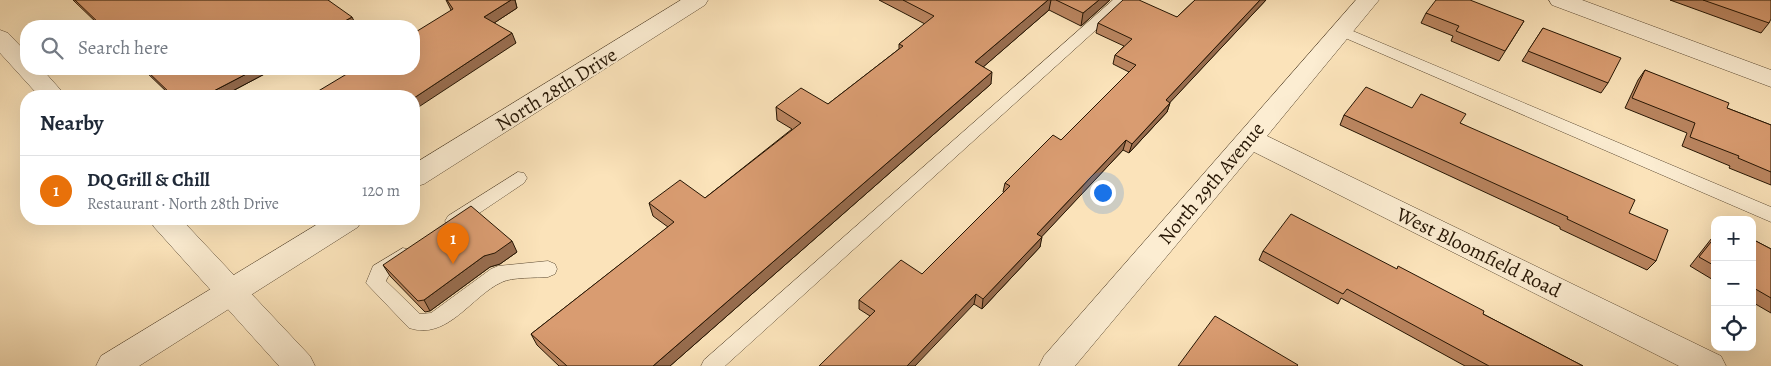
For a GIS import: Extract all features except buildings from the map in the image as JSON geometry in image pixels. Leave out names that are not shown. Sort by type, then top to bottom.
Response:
[{"type":"street","name":"North 28th Drive","points":[[420,173],[697,0]]},
{"type":"street","name":"North 29th Avenue","points":[[1055,366],[1368,0]]},
{"type":"street","points":[[1560,0],[1771,79]]},
{"type":"street","points":[[0,38],[20,60]]},
{"type":"street","points":[[34,75],[47,90]]},
{"type":"street","name":"West Bloomfield Road","points":[[1249,138],[1710,366]]},
{"type":"street","points":[[169,225],[300,366]]},
{"type":"street","points":[[112,366],[338,225]]},
{"type":"lane","points":[[711,366],[1122,0]]},
{"type":"lane","points":[[1341,31],[1771,215]]},
{"type":"lane","points":[[437,232],[518,178]]},
{"type":"lane","points":[[421,243],[380,270],[376,283],[416,322],[435,321],[498,274],[548,269]]},
{"type":"place","name":"DQ Grill & Chill","points":[[453,264]]}]
